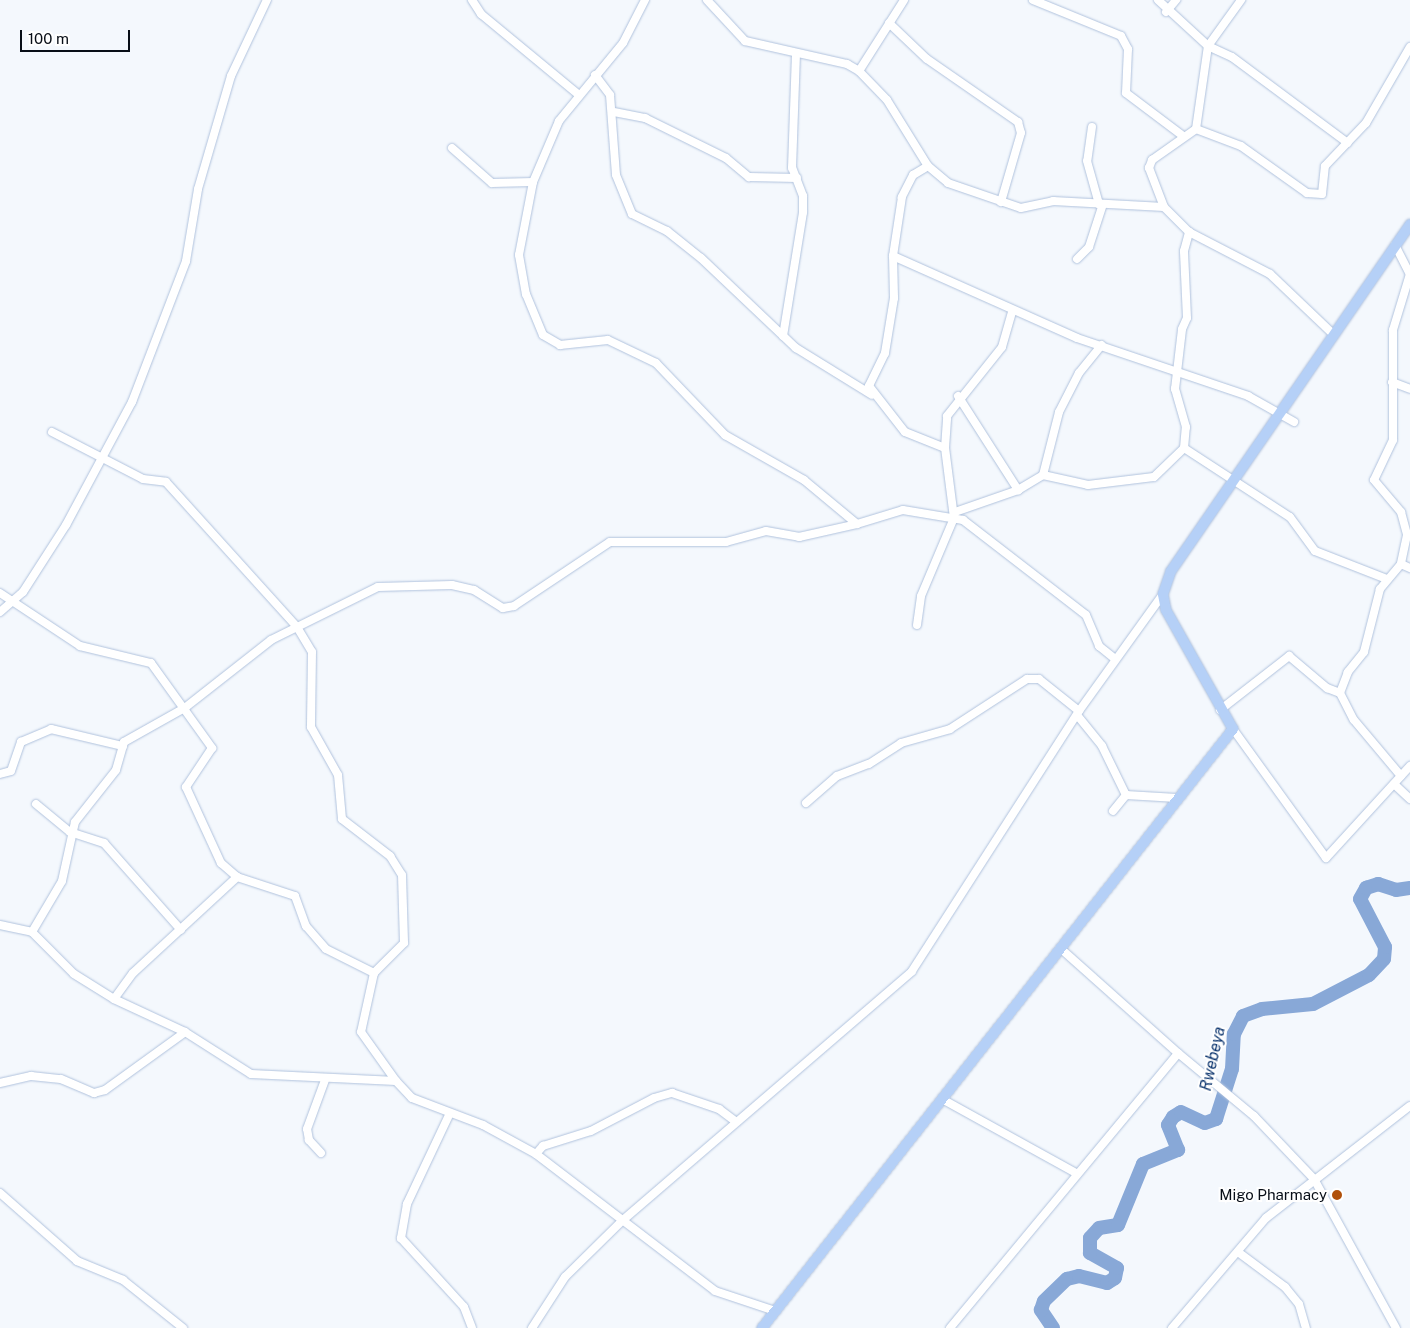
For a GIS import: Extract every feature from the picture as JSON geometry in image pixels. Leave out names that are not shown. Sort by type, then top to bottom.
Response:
[{"type":"main road","points":[[762,1328],[1232,728],[1172,624],[1163,594],[1171,571],[1410,225]]},
{"type":"street","points":[[0,612],[12,604],[66,525],[100,458],[132,402],[186,261],[212,138],[231,76],[267,0]]},
{"type":"street","points":[[472,0],[481,14],[579,95]]},
{"type":"street","points":[[645,0],[623,43],[579,95],[547,142],[533,182],[519,255],[526,294],[542,335],[560,345],[608,340],[656,363],[724,434],[804,480],[857,524]]},
{"type":"street","points":[[707,0],[739,37],[796,53],[846,64],[859,71],[887,100],[928,166],[965,192],[1021,208],[1053,202],[1164,207]]},
{"type":"street","points":[[859,71],[904,0]]},
{"type":"street","points":[[1033,0],[1121,36],[1128,49],[1126,92],[1183,136]]},
{"type":"street","points":[[1158,0],[1166,12],[1208,46],[1232,57],[1348,143]]},
{"type":"street","points":[[1166,12],[1176,0]]},
{"type":"street","points":[[1196,129],[1208,46],[1241,0]]},
{"type":"street","points":[[889,23],[927,59],[954,74],[1018,122],[1021,133],[1001,202]]},
{"type":"street","points":[[1333,334],[1270,274],[1188,232],[1164,207],[1149,168],[1152,160],[1183,136],[1196,129],[1241,146],[1306,193],[1322,194],[1325,166],[1366,123],[1410,47]]},
{"type":"street","points":[[783,336],[803,212],[797,178],[792,168],[796,53]]},
{"type":"street","points":[[595,75],[610,95],[614,112],[616,176],[632,214],[667,231],[701,258],[783,336],[872,395],[905,432],[945,448]]},
{"type":"street","points":[[614,112],[645,118],[726,158],[749,176],[797,178]]},
{"type":"street","points":[[1077,258],[1089,247],[1101,204],[1088,161],[1092,127]]},
{"type":"street","points":[[452,148],[492,183],[533,182]]},
{"type":"street","points":[[872,395],[868,386],[885,353],[894,298],[893,256],[907,184],[928,166]]},
{"type":"street","points":[[955,515],[1018,490],[1043,476],[1088,485],[1154,476],[1184,448],[1186,427],[1176,399],[1182,329],[1187,318],[1184,251],[1188,232]]},
{"type":"street","points":[[1340,693],[1348,672],[1364,652],[1387,579],[1401,564],[1406,522],[1374,480],[1393,440],[1393,330],[1410,274],[1395,246]]},
{"type":"street","points":[[893,256],[1012,311],[1248,396],[1294,422]]},
{"type":"street","points":[[918,625],[921,596],[955,515],[945,448],[947,416],[958,396],[1002,347],[1012,311]]},
{"type":"street","points":[[1043,476],[1059,412],[1079,373],[1102,345]]},
{"type":"street","points":[[1392,382],[1410,389]]},
{"type":"street","points":[[958,396],[1018,490]]},
{"type":"street","points":[[52,432],[143,479],[166,482],[297,627],[312,652],[311,727],[338,775],[342,819],[390,856],[402,875],[404,943],[374,973],[361,1032],[396,1081],[412,1098],[450,1113],[536,1154],[715,1291],[775,1311]]},
{"type":"street","points":[[1184,448],[1290,517],[1315,551],[1387,579]]},
{"type":"street","points":[[32,932],[62,881],[70,832],[116,770],[123,746],[131,737],[186,707],[271,640],[378,587],[394,585],[452,585],[474,590],[503,608],[514,606],[610,542],[726,542],[766,531],[799,537],[857,524],[903,510],[955,515],[1086,616],[1096,641],[1115,659]]},
{"type":"street","points":[[1401,564],[1410,568]]},
{"type":"street","points":[[0,593],[12,604],[80,646],[143,658],[186,707],[212,748],[186,787],[221,863],[236,877],[295,896],[306,926],[326,949],[374,973]]},
{"type":"street","points":[[532,1328],[565,1277],[623,1220],[735,1121],[912,972],[1078,713],[1163,594]]},
{"type":"street","points":[[1220,710],[1290,656],[1328,688],[1340,693],[1354,720],[1401,776]]},
{"type":"street","points":[[806,803],[836,776],[869,764],[901,743],[950,729],[1026,679],[1039,679],[1078,713],[1102,746],[1126,795]]},
{"type":"street","points":[[1232,728],[1326,858],[1410,766]]},
{"type":"street","points":[[0,774],[11,772],[21,742],[51,729],[123,746]]},
{"type":"street","points":[[1394,784],[1410,799]]},
{"type":"street","points":[[1126,795],[1178,798]]},
{"type":"street","points":[[1113,811],[1126,795]]},
{"type":"street","points":[[36,804],[70,832],[92,837],[116,855],[181,930]]},
{"type":"street","points":[[114,999],[133,973],[236,877]]},
{"type":"street","points":[[0,925],[32,932],[74,974],[114,999],[185,1032],[251,1074],[325,1080],[396,1081]]},
{"type":"street","points":[[1060,948],[1178,1053],[1204,1072],[1235,1099],[1314,1179],[1396,1328]]},
{"type":"street","points":[[0,1083],[31,1076],[61,1079],[94,1093],[105,1090],[185,1032]]},
{"type":"street","points":[[950,1328],[1076,1173],[1178,1053]]},
{"type":"street","points":[[321,1153],[309,1140],[307,1130],[325,1080]]},
{"type":"street","points":[[536,1154],[543,1146],[591,1131],[654,1098],[672,1093],[719,1109],[735,1121]]},
{"type":"street","points":[[942,1099],[1076,1173]]},
{"type":"street","points":[[1172,1328],[1266,1218],[1410,1106]]},
{"type":"street","points":[[450,1113],[407,1204],[401,1238],[464,1307],[472,1328]]},
{"type":"street","points":[[0,1193],[78,1262],[123,1280],[183,1328]]},
{"type":"street","points":[[1238,1252],[1285,1287],[1299,1304],[1306,1328]]},
{"type":"waterway","name":"Rwebeya","points":[[1053,1328],[1041,1310],[1044,1301],[1067,1279],[1079,1276],[1107,1283],[1115,1278],[1117,1268],[1090,1253],[1090,1238],[1099,1228],[1118,1225],[1143,1164],[1178,1150],[1168,1125],[1173,1117],[1181,1112],[1205,1123],[1216,1119],[1232,1069],[1234,1034],[1243,1016],[1262,1009],[1313,1004],[1369,975],[1384,959],[1385,947],[1360,899],[1366,888],[1378,884],[1396,890],[1410,888]]},
{"type":"place","name":"Migo Pharmacy","points":[[1337,1195]]}]
